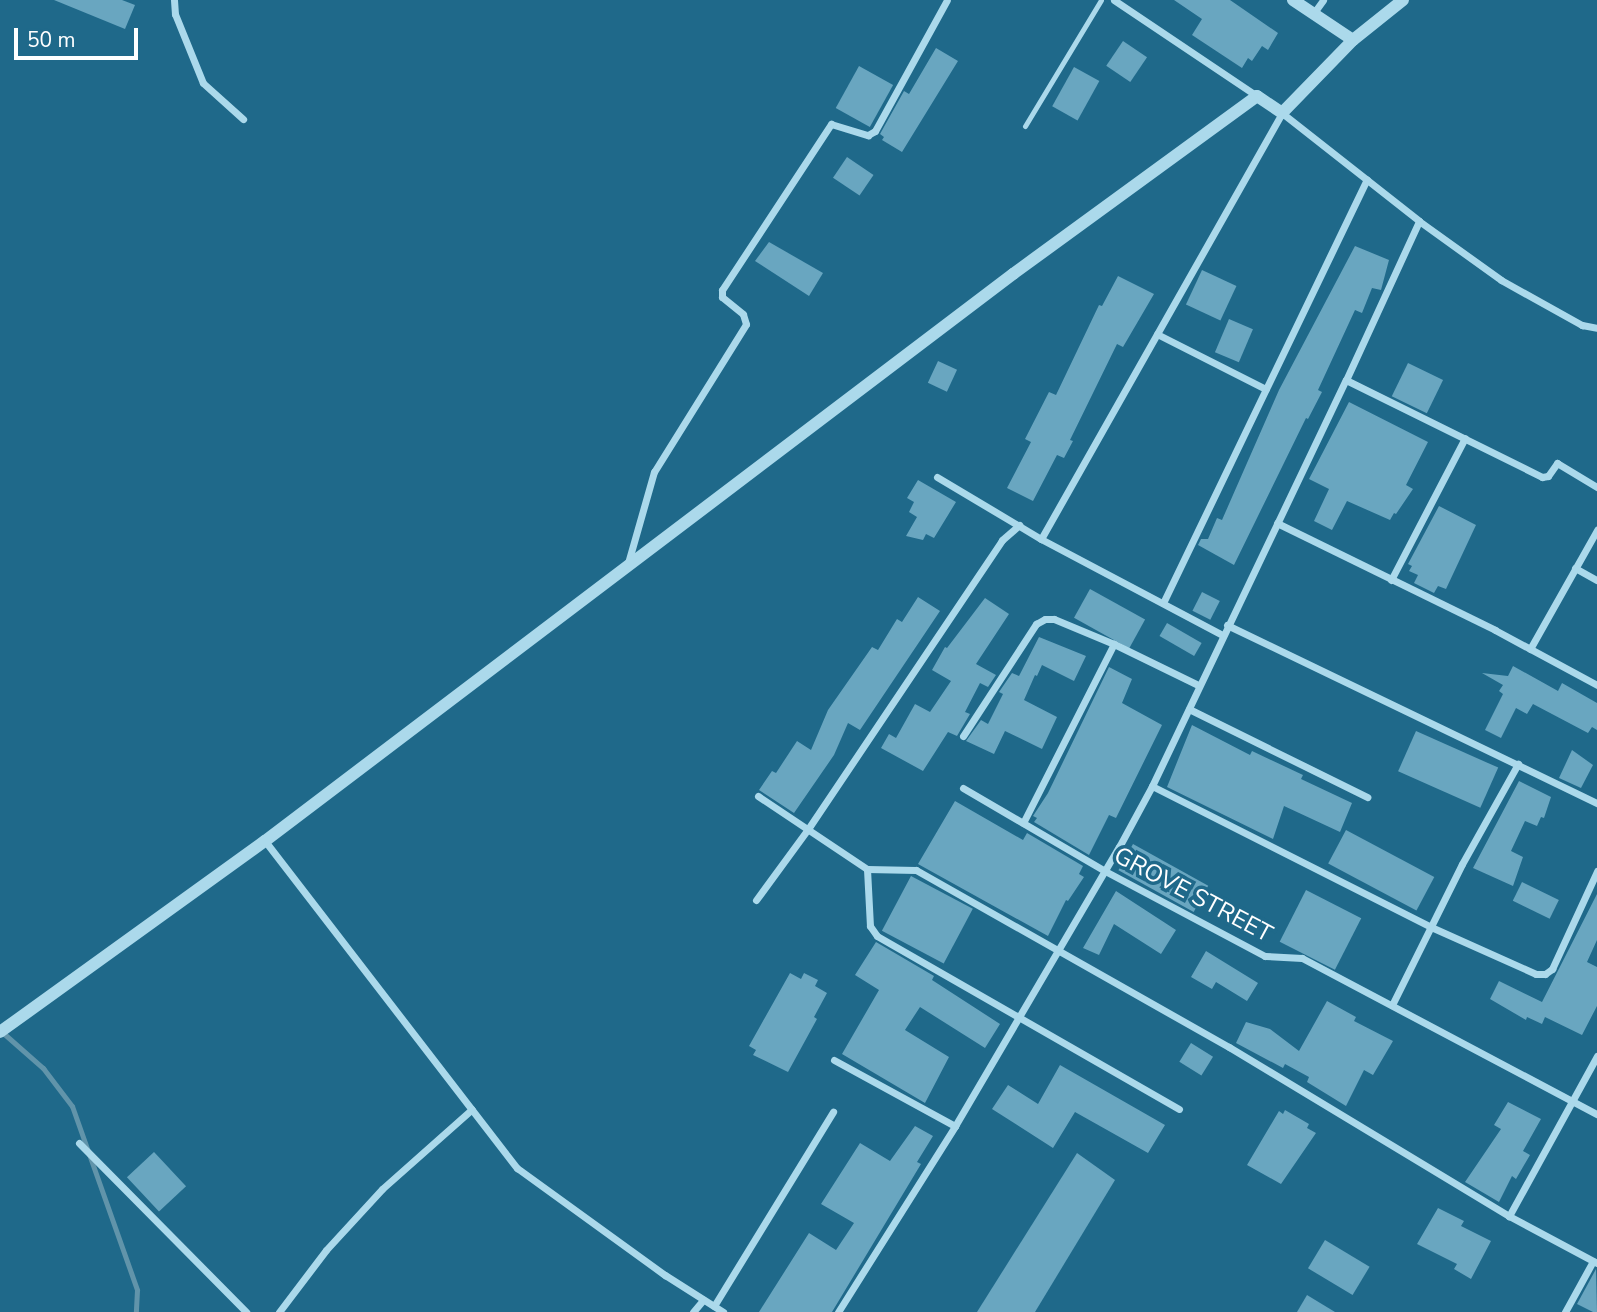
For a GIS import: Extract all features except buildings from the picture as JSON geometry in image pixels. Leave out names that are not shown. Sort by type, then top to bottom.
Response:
[{"type":"street","points":[[174,0],[176,14],[204,83],[243,119]]},
{"type":"street","points":[[628,565],[654,472],[746,324],[743,314],[722,297],[722,290],[831,124],[868,135],[875,131],[947,0]]},
{"type":"street","points":[[1114,0],[1282,113],[1419,221],[1501,280],[1582,325],[1597,328]]},
{"type":"street","points":[[1293,0],[1353,40]]},
{"type":"street","points":[[1313,14],[1323,0]]},
{"type":"street","points":[[1041,538],[1282,113],[1353,40],[1403,0]]},
{"type":"street","points":[[0,1032],[265,841],[1013,274],[1257,96]]},
{"type":"street","points":[[1163,603],[1367,180]]},
{"type":"street","points":[[838,1312],[955,1126],[1152,786],[1419,221]]},
{"type":"street","points":[[1157,334],[1266,389]]},
{"type":"street","points":[[1346,380],[1542,477],[1548,477],[1559,464],[1597,488]]},
{"type":"street","points":[[1391,580],[1465,438]]},
{"type":"street","points":[[937,477],[1041,538],[1222,635]]},
{"type":"street","points":[[1277,523],[1597,685]]},
{"type":"street","points":[[757,900],[808,830],[1002,540],[1019,525]]},
{"type":"street","points":[[1530,649],[1597,530]]},
{"type":"street","points":[[1575,568],[1597,580]]},
{"type":"street","points":[[963,736],[1037,624],[1045,619],[1054,619],[1114,644],[1198,685]]},
{"type":"street","points":[[1227,625],[1597,803]]},
{"type":"street","points":[[1023,823],[1114,644]]},
{"type":"street","points":[[1189,709],[1367,797]]},
{"type":"street","points":[[1392,1005],[1430,927],[1518,764]]},
{"type":"street","points":[[1152,786],[1430,927],[1536,974],[1545,974],[1552,969],[1597,871]]},
{"type":"street","name":"GROVE STREET","points":[[963,788],[1105,871],[1265,956],[1302,958],[1597,1114]]},
{"type":"street","points":[[758,796],[867,869],[916,870],[1228,1046],[1509,1216],[1595,1262],[1564,1312]]},
{"type":"street","points":[[265,841],[517,1168],[723,1312]]},
{"type":"street","points":[[867,869],[870,926],[877,936],[1180,1109]]},
{"type":"street","points":[[1509,1216],[1597,1056]]},
{"type":"street","points":[[834,1060],[955,1126]]},
{"type":"street","points":[[279,1312],[326,1250],[373,1198],[472,1109]]},
{"type":"street","points":[[714,1306],[832,1112]]},
{"type":"street","points":[[79,1143],[246,1312]]},
{"type":"street","points":[[693,1312],[703,1300]]},
{"type":"lane","points":[[1025,126],[1101,0]]},
{"type":"waterway","points":[[2,1032],[43,1068],[72,1106],[137,1290],[136,1312]]}]
